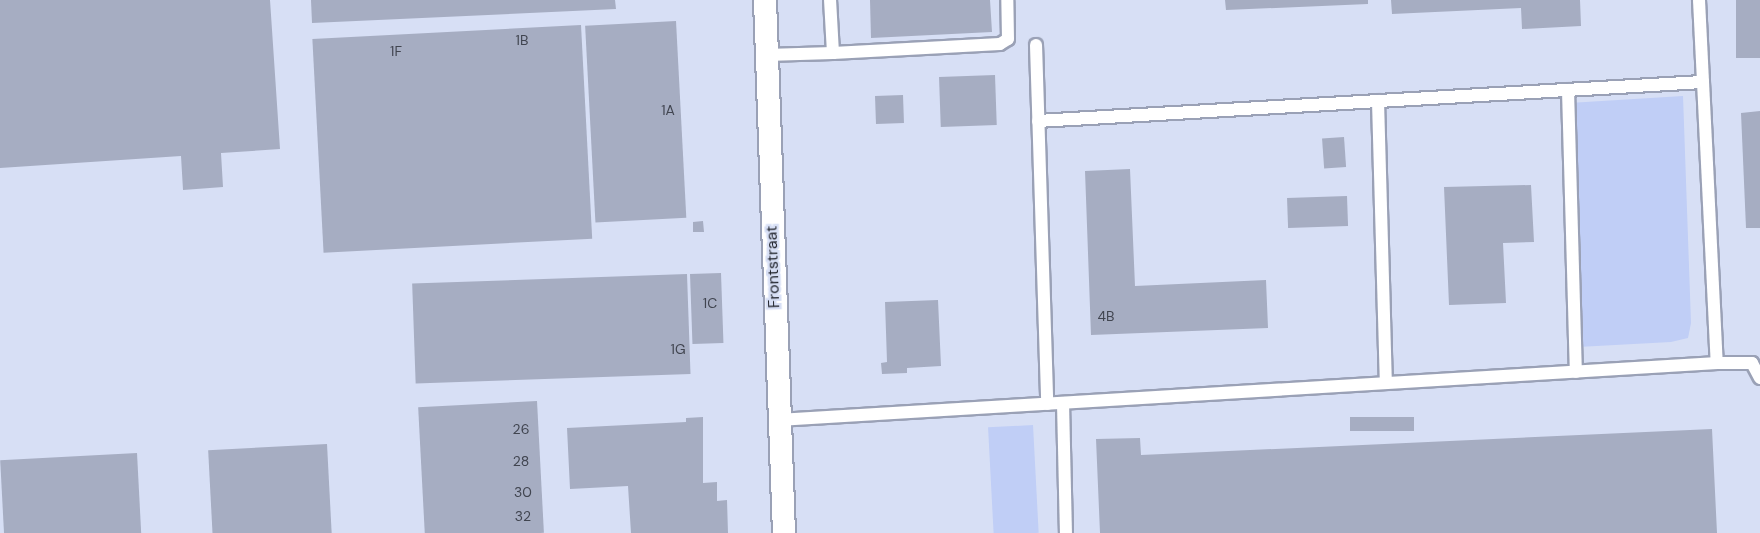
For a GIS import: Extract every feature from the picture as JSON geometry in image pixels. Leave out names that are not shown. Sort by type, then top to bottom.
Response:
[{"type":"street","name":"Frontstraat","points":[[765,0],[778,420],[784,533]]},
{"type":"lane","points":[[830,0],[833,53]]},
{"type":"lane","points":[[766,55],[1000,45],[1008,39],[1007,0]]},
{"type":"lane","points":[[1700,0],[1717,363]]},
{"type":"lane","points":[[1036,45],[1047,404]]},
{"type":"lane","points":[[1038,121],[1703,82]]},
{"type":"lane","points":[[1568,90],[1576,372]]},
{"type":"lane","points":[[1378,101],[1386,383]]},
{"type":"lane","points":[[778,420],[1717,363],[1752,363],[1760,378]]},
{"type":"lane","points":[[1063,403],[1066,533]]},
{"type":"shaded area","points":[[1683,96],[1691,323],[1688,338],[1671,342],[1578,347],[1569,103]]},
{"type":"shaded area","points":[[1033,425],[1039,533],[994,533],[988,427]]},
{"type":"building","points":[[0,0],[270,0],[280,149],[221,153],[223,187],[183,190],[181,156],[0,168]]},
{"type":"building","points":[[311,0],[615,0],[616,9],[312,23]]},
{"type":"building","points":[[870,0],[990,0],[992,32],[871,38]]},
{"type":"building","points":[[1225,0],[1368,0],[1368,4],[1226,10]]},
{"type":"building","points":[[1391,0],[1580,0],[1581,26],[1522,29],[1521,8],[1392,14]]},
{"type":"building","points":[[1736,0],[1760,0],[1760,58],[1736,58]]},
{"type":"building","points":[[676,21],[686,218],[595,222],[585,26]]},
{"type":"building","points":[[581,25],[592,239],[324,253],[312,39]]},
{"type":"building","points":[[995,75],[997,125],[941,127],[939,77]]},
{"type":"building","points":[[903,95],[904,123],[876,124],[875,96]]},
{"type":"building","points":[[1760,111],[1760,228],[1746,228],[1741,113]]},
{"type":"building","points":[[1344,137],[1346,167],[1324,168],[1322,139]]},
{"type":"building","points":[[1130,169],[1135,286],[1266,280],[1268,328],[1091,335],[1085,171]]},
{"type":"building","points":[[1531,185],[1534,242],[1503,243],[1506,303],[1449,305],[1444,187]]},
{"type":"building","points":[[1347,196],[1348,226],[1288,228],[1287,198]]},
{"type":"building","points":[[703,221],[704,232],[693,232],[693,222]]},
{"type":"building","points":[[721,273],[723,343],[692,344],[690,274]]},
{"type":"building","points":[[687,274],[690,374],[416,384],[412,284]]},
{"type":"building","points":[[938,300],[941,366],[907,368],[907,373],[882,374],[881,363],[887,362],[885,302]]},
{"type":"building","points":[[537,401],[544,533],[425,533],[418,407]]},
{"type":"building","points":[[703,417],[703,483],[717,482],[717,501],[727,500],[728,533],[631,533],[628,486],[570,489],[567,428],[686,422],[686,418]]},
{"type":"building","points":[[1350,417],[1414,417],[1414,431],[1350,431]]},
{"type":"building","points":[[1712,429],[1717,533],[1100,533],[1096,439],[1140,438],[1141,455]]},
{"type":"building","points":[[327,444],[332,533],[213,533],[208,450]]},
{"type":"building","points":[[137,453],[141,533],[4,533],[0,460]]}]
